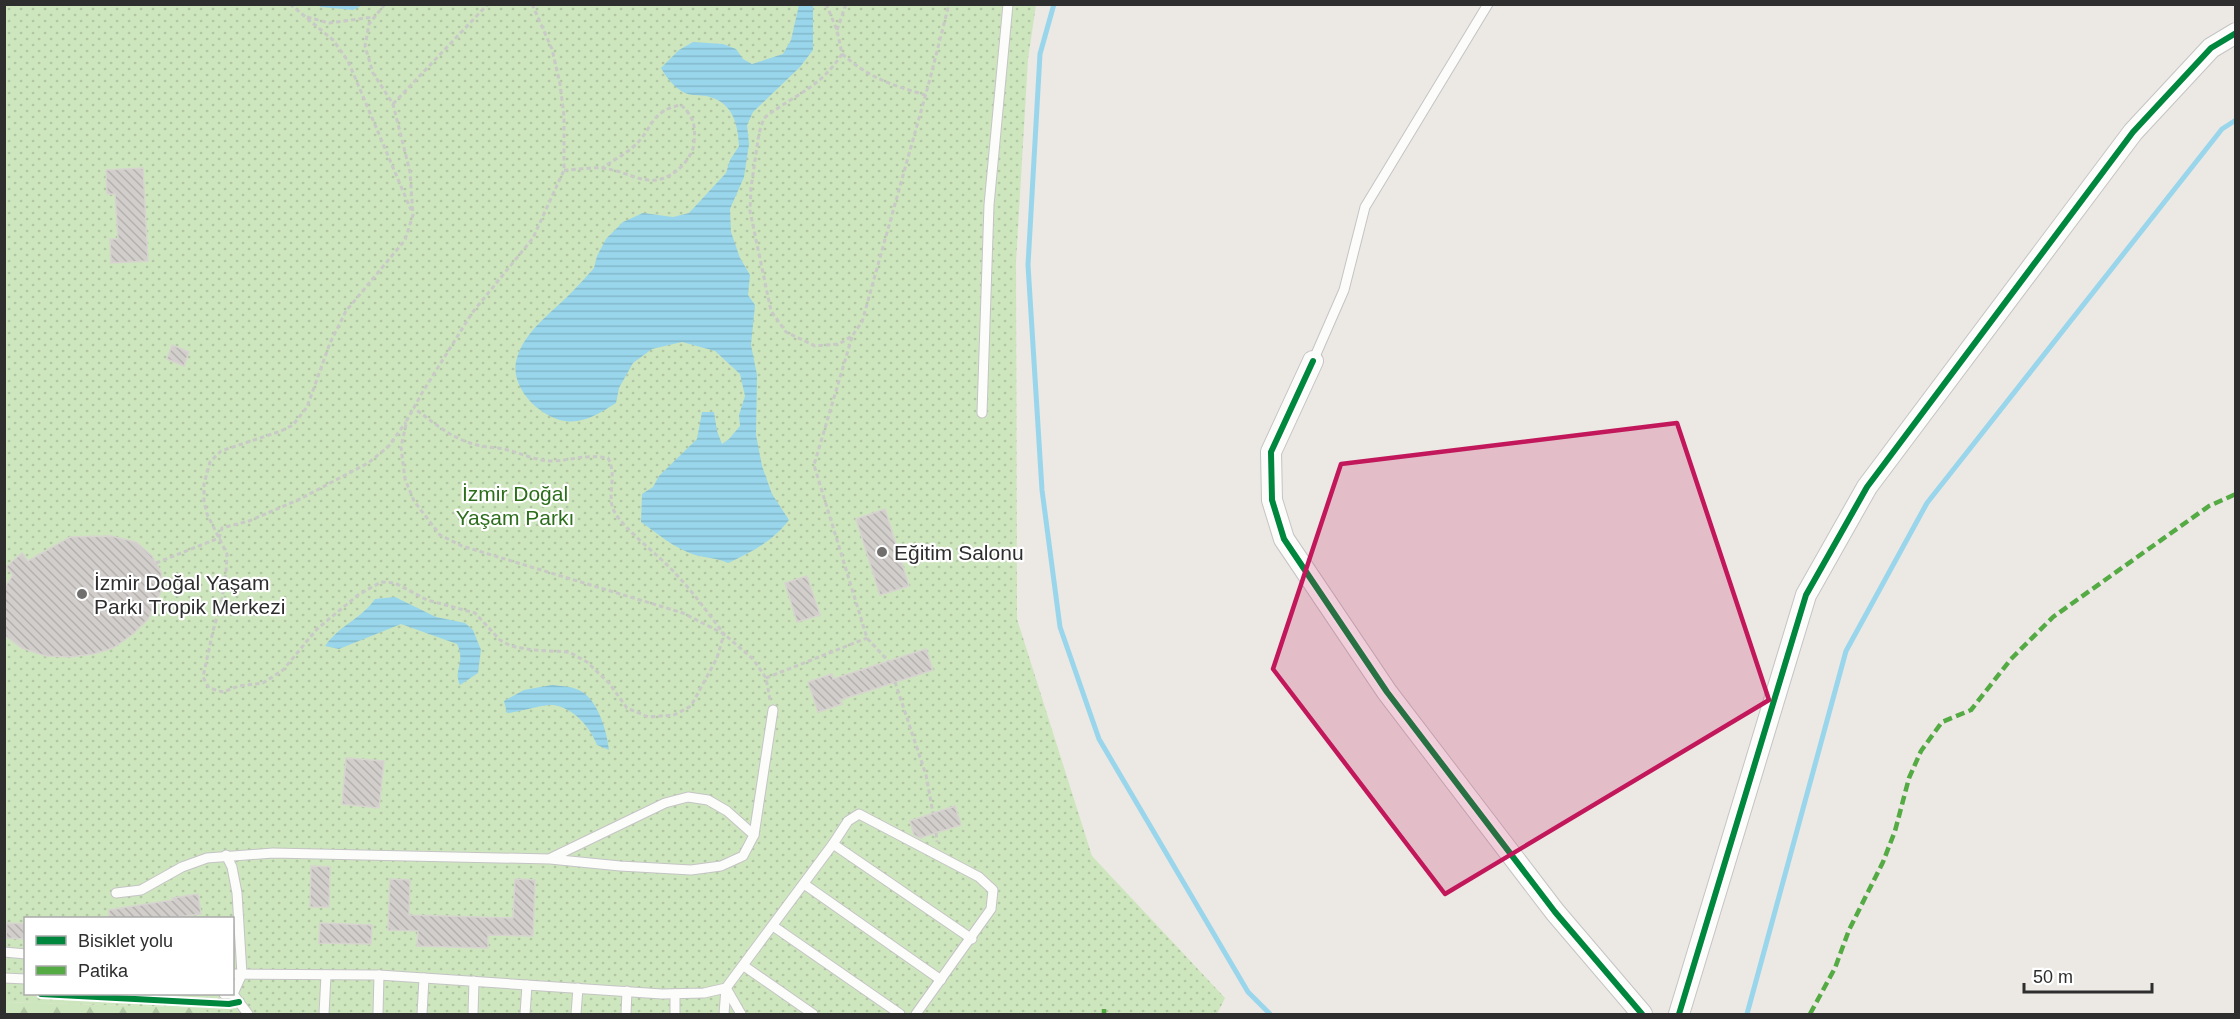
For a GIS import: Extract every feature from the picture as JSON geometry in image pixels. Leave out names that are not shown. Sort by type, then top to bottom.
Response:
[{"type":"street","points":[[1679,1014],[1806,595],[1867,487],[2133,132],[2211,48],[2235,33]]},
{"type":"street","points":[[1313,361],[1271,452],[1272,500],[1284,539],[1387,692],[1555,912],[1642,1014]]},
{"type":"lane","points":[[982,413],[989,205],[1008,4]]},
{"type":"lane","points":[[1313,361],[1344,290],[1365,207],[1488,4]]},
{"type":"lane","points":[[116,893],[141,890],[182,867],[207,858],[226,855],[324,853],[550,859],[691,870],[721,866],[742,856],[754,835],[772,710]]},
{"type":"lane","points":[[550,859],[665,803],[688,797],[708,800],[727,811],[754,835]]},
{"type":"lane","points":[[724,1014],[726,988],[848,821],[858,814],[979,877],[993,890],[991,909],[972,939],[916,1014]]},
{"type":"lane","points":[[833,844],[972,939]]},
{"type":"lane","points":[[226,855],[232,867],[237,893],[237,974],[234,989]]},
{"type":"lane","points":[[804,884],[941,980]]},
{"type":"lane","points":[[773,926],[900,1014]]},
{"type":"lane","points":[[4,952],[24,954]]},
{"type":"lane","points":[[744,966],[813,1014]]},
{"type":"lane","points":[[237,974],[379,975],[675,994],[704,993],[726,988]]},
{"type":"lane","points":[[324,1014],[326,975]]},
{"type":"lane","points":[[378,1014],[379,975]]},
{"type":"lane","points":[[4,978],[24,979]]},
{"type":"lane","points":[[422,1014],[424,978]]},
{"type":"lane","points":[[473,1014],[474,981]]},
{"type":"lane","points":[[525,1014],[527,985]]},
{"type":"lane","points":[[576,1014],[578,988]]},
{"type":"lane","points":[[726,988],[741,1014]]},
{"type":"lane","points":[[626,1014],[627,992]]},
{"type":"lane","points":[[675,994],[675,1014]]},
{"type":"lane","points":[[234,995],[248,1014]]},
{"type":"path","points":[[290,4],[333,40],[348,62],[413,215]]},
{"type":"path","points":[[385,4],[369,24],[365,46],[372,73],[393,104],[410,172],[413,215],[405,240],[346,312],[330,343],[307,407],[293,424],[280,431],[221,451],[210,462],[204,484],[204,501],[207,514],[227,554],[222,599],[203,677],[209,688],[223,692],[239,686],[263,683],[283,670],[317,629],[358,594],[381,582],[395,584],[427,600],[475,613],[500,640],[511,646],[532,650],[569,652],[587,663],[609,683],[627,708],[648,717],[675,715],[691,706],[717,658],[724,634]]},
{"type":"path","points":[[393,104],[488,4]]},
{"type":"path","points":[[219,538],[222,528],[249,521],[300,499],[368,463],[388,447],[472,313],[533,238],[564,170],[564,116],[552,49],[532,4]]},
{"type":"path","points":[[826,4],[837,30],[842,54],[874,78],[925,95]]},
{"type":"path","points":[[837,30],[846,4]]},
{"type":"path","points":[[888,661],[867,638],[814,465],[852,336],[862,322],[949,4]]},
{"type":"path","points":[[305,16],[328,23],[373,17]]},
{"type":"path","points":[[842,54],[830,72],[816,84],[764,118],[759,133],[750,211],[771,311],[786,332],[815,345],[839,344],[852,336]]},
{"type":"path","points":[[564,170],[602,168],[644,179],[659,180],[670,176],[684,164],[694,148],[695,135],[691,115],[681,105],[668,107],[655,117],[645,135],[633,147],[602,168]]},
{"type":"path","points":[[414,408],[446,433],[459,440],[480,446],[500,448],[537,459],[554,461],[593,455],[608,458],[614,468],[612,502],[621,521],[674,572],[724,634],[753,659],[766,678],[772,710]]},
{"type":"path","points":[[407,420],[401,447],[405,479],[414,501],[440,535],[462,546],[683,613],[724,634]]},
{"type":"path","points":[[156,563],[219,538]]},
{"type":"path","points":[[766,678],[867,638]]},
{"type":"path","points":[[895,682],[926,775],[933,813]]},
{"type":"highlighted area","points":[[1677,423],[1769,700],[1445,894],[1273,669],[1341,464]]},
{"type":"green space","name":"İzmir Doğal Yaşam Parkı","points":[[5,5],[1036,5],[1028,59],[1016,262],[1017,619],[1092,856],[1225,998],[1217,1014],[209,1014],[204,1008],[5,1002]]},
{"type":"green space","points":[[5,1002],[205,1008],[209,1014],[5,1014]]},
{"type":"water","points":[[317,5],[363,5],[353,10]]},
{"type":"water","points":[[799,5],[813,5],[813,50],[800,67],[753,112],[747,125],[749,144],[744,177],[730,209],[731,232],[740,258],[750,275],[748,295],[755,305],[751,345],[757,375],[756,435],[762,466],[772,494],[789,520],[762,545],[728,563],[680,549],[641,522],[642,494],[653,487],[659,476],[697,439],[702,412],[714,412],[722,444],[740,426],[739,415],[745,396],[740,374],[715,351],[682,342],[652,349],[633,363],[619,388],[616,403],[592,417],[579,421],[555,418],[536,407],[521,389],[515,369],[517,358],[526,339],[594,268],[597,256],[606,239],[623,222],[643,213],[673,217],[689,213],[726,173],[730,160],[739,146],[732,114],[728,108],[715,99],[683,92],[670,82],[661,68],[679,50],[693,42],[723,44],[736,49],[743,59],[752,64],[783,54],[791,40]]},
{"type":"water","points":[[395,597],[436,617],[465,623],[473,630],[481,650],[478,673],[460,685],[458,675],[460,656],[457,644],[401,624],[339,649],[325,646],[337,632],[363,612],[375,599]]},
{"type":"water","points":[[552,685],[573,688],[590,698],[600,715],[609,750],[597,745],[580,719],[561,707],[549,705],[507,713],[504,701],[524,690]]},
{"type":"building","points":[[143,168],[148,261],[111,263],[110,239],[118,239],[115,194],[107,194],[106,170]]},
{"type":"building","points":[[172,345],[189,352],[184,366],[167,359]]},
{"type":"building","name":"Eğitim Salonu","points":[[885,509],[909,586],[880,595],[856,519]]},
{"type":"building","name":"İzmir Doğal Yaşam Parkı Tropik Merkezi","points":[[111,536],[136,542],[152,556],[161,572],[163,586],[157,601],[148,619],[133,634],[113,648],[70,657],[46,656],[22,648],[4,635],[4,588],[13,575],[6,567],[22,553],[28,561],[70,537]]},
{"type":"building","points":[[807,576],[820,615],[797,622],[785,583]]},
{"type":"building","points":[[926,649],[933,670],[840,700],[842,704],[818,712],[808,682],[832,674],[833,679]]},
{"type":"building","points":[[346,758],[384,761],[379,808],[342,804]]},
{"type":"building","points":[[955,806],[961,825],[920,838],[914,835],[910,821]]},
{"type":"building","points":[[311,866],[330,867],[329,907],[310,907]]},
{"type":"building","points":[[390,879],[410,880],[409,915],[513,918],[515,879],[535,880],[533,936],[488,935],[488,948],[417,946],[418,931],[388,930]]},
{"type":"building","points":[[198,894],[201,914],[178,917],[109,917],[109,910],[173,900],[172,898]]},
{"type":"building","points":[[7,923],[24,924],[24,939],[6,938]]},
{"type":"building","points":[[320,923],[372,925],[371,944],[319,943]]},
{"type":"waterway","points":[[1054,4],[1040,54],[1028,265],[1042,490],[1060,627],[1099,739],[1248,992],[1270,1014]]},
{"type":"waterway","points":[[1747,1014],[1846,651],[1927,503],[2222,129],[2236,120]]},
{"type":"marked path","points":[[1810,1014],[1835,968],[1849,930],[1883,862],[1895,831],[1909,778],[1921,751],[1942,722],[1971,710],[2011,659],[2053,617],[2209,506],[2236,494]]},
{"type":"marked path","points":[[1104,1009],[1104,1014]]},
{"type":"cycle path","points":[[1679,1014],[1806,595],[1867,487],[2133,132],[2211,48],[2236,33]]},
{"type":"cycle path","points":[[1313,361],[1271,452],[1272,500],[1284,539],[1387,692],[1555,912],[1642,1014]]},
{"type":"cycle path","points":[[60,995],[229,1004],[239,1002]]},
{"type":"place","name":"Eğitim Salonu","points":[[882,552]]},
{"type":"place","name":"İzmir Doğal Yaşam Parkı Tropik Merkezi","points":[[82,594]]}]
